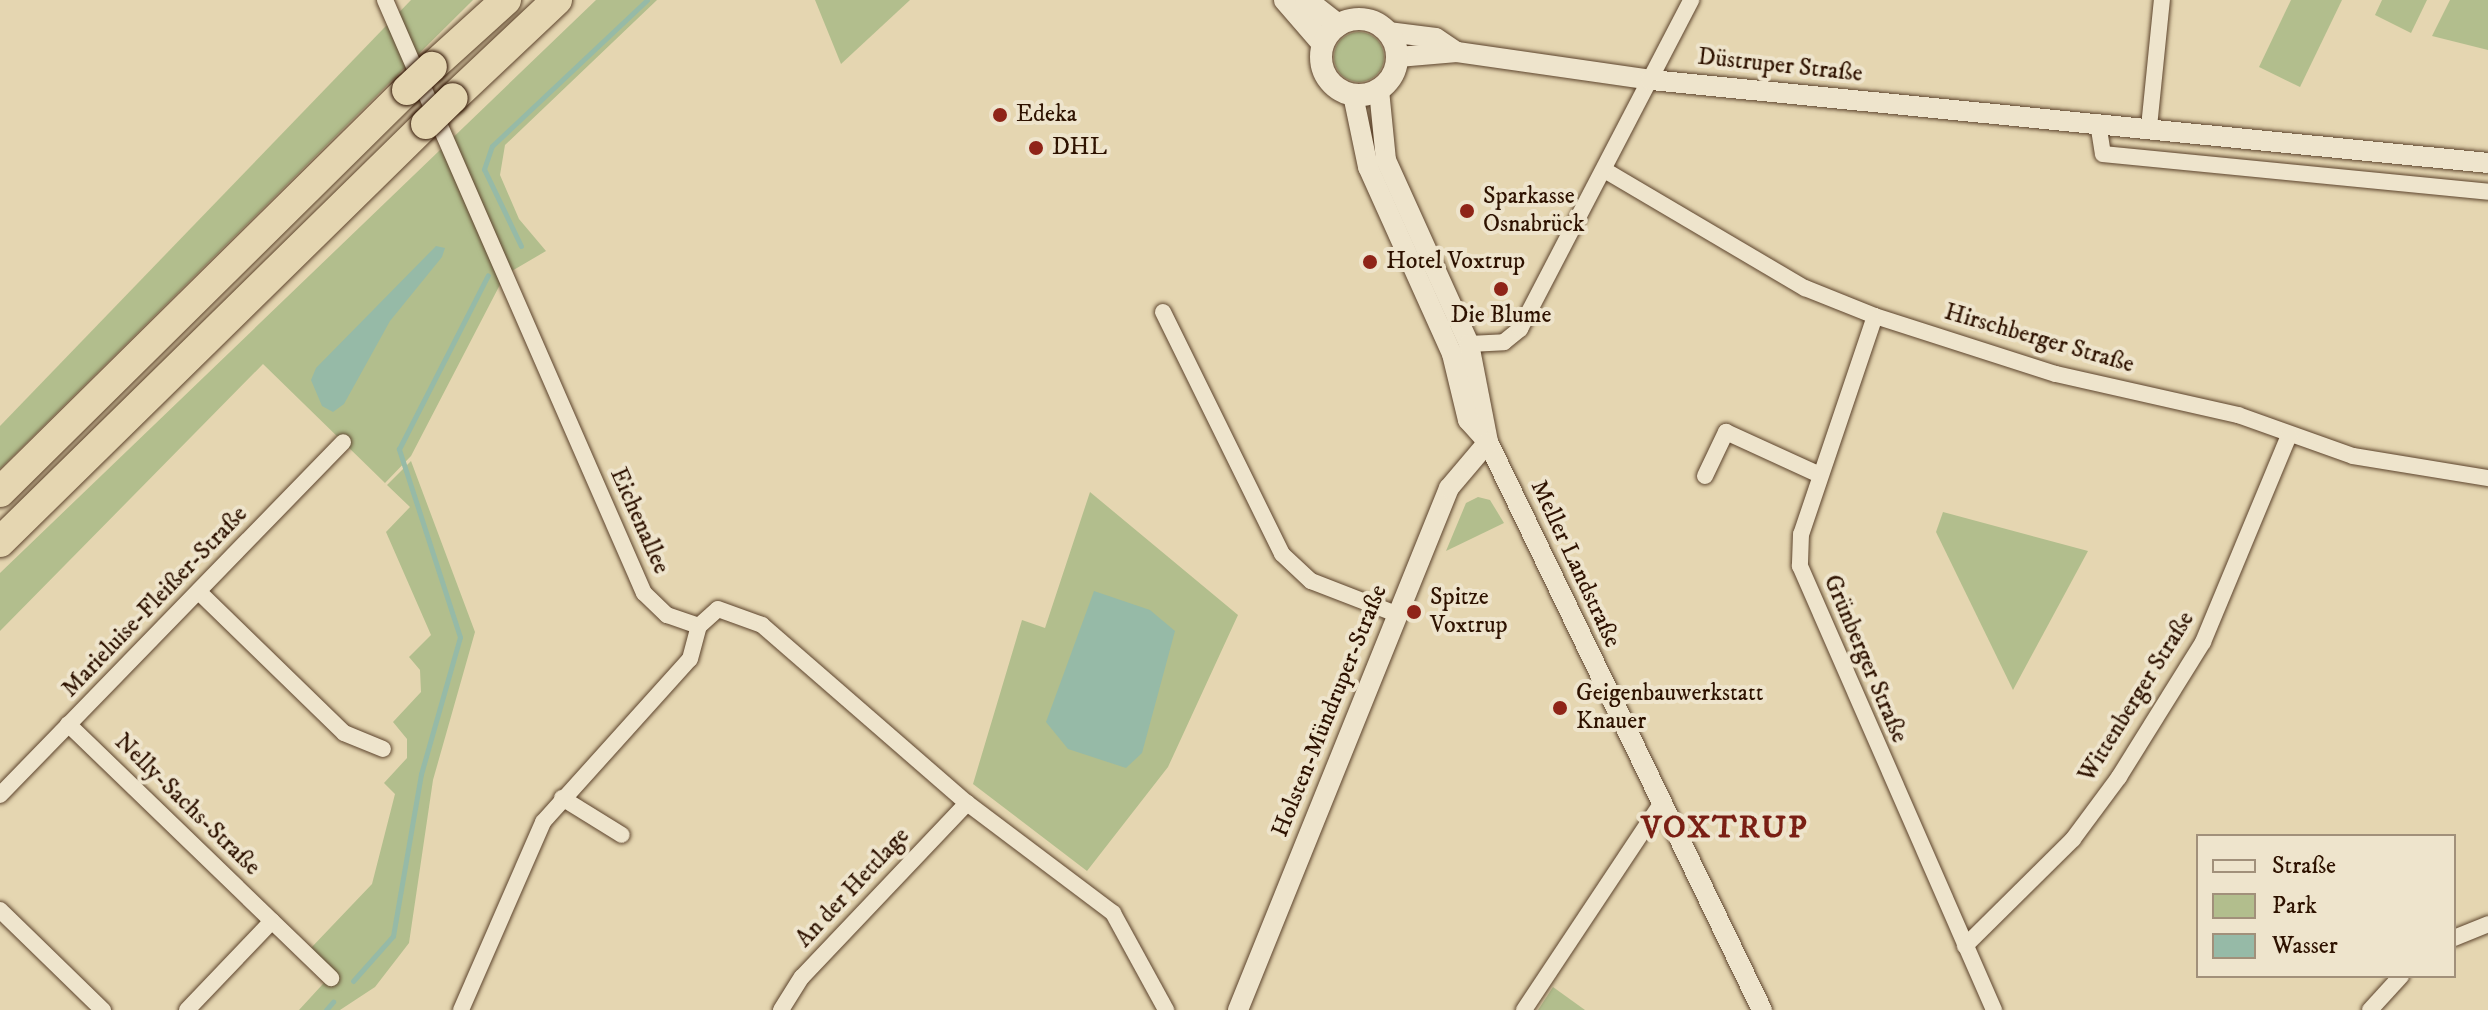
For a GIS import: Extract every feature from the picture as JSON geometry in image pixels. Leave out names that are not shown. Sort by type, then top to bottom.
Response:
[{"type":"highway","points":[[441,59],[487,0]]},
{"type":"highway","points":[[0,492],[407,90],[506,0]]},
{"type":"highway","points":[[0,542],[426,124],[557,0]]},
{"type":"main road","points":[[1285,0],[1323,44],[1326,77],[1353,95],[1379,90],[1398,57],[1388,32],[1370,20],[1338,25],[1323,44]]},
{"type":"main road","points":[[1306,0],[1338,25]]},
{"type":"street","name":"Eichenallee","points":[[385,0],[644,593],[667,615],[699,626]]},
{"type":"street","points":[[1469,344],[1504,342],[1520,329],[1606,171],[1691,0]]},
{"type":"street","points":[[2149,127],[2162,0]]},
{"type":"street","name":"Düstruper Straße","points":[[1388,32],[1436,38],[1457,52]]},
{"type":"street","name":"Düstruper Straße","points":[[1398,57],[1457,52],[1651,80],[2488,163]]},
{"type":"street","name":"Meller Landstraße","points":[[1379,90],[1386,160],[1469,344],[1488,442],[1659,807],[1762,1010]]},
{"type":"street","name":"Meller Landstraße","points":[[1353,95],[1368,167],[1452,354],[1468,420],[1488,442]]},
{"type":"street","points":[[2098,123],[2103,154],[2488,192]]},
{"type":"street","name":"Hirschberger Straße","points":[[1606,171],[1805,288],[1875,316],[2353,456],[2488,478]]},
{"type":"street","points":[[1163,312],[1282,554],[1311,581],[1396,614]]},
{"type":"street","name":"Grünberger Straße","points":[[1875,316],[1801,534],[1808,595],[1994,1010]]},
{"type":"street","points":[[1705,476],[1726,432],[1820,475]]},
{"type":"street","name":"Wittenberger Straße","points":[[1965,946],[2073,839],[2119,777],[2203,642],[2289,435]]},
{"type":"street","name":"Marieluise-Fleißer-Straße","points":[[0,795],[343,442]]},
{"type":"street","name":"Holsten-Mündruper-Straße","points":[[1238,1010],[1449,488],[1488,442]]},
{"type":"street","points":[[199,592],[344,733],[383,749]]},
{"type":"street","points":[[461,1010],[543,822],[690,659],[699,626],[718,609],[762,625],[967,803],[1113,913],[1166,1010]]},
{"type":"street","name":"Nelly-Sachs-Straße","points":[[68,724],[331,978]]},
{"type":"street","points":[[562,798],[622,835]]},
{"type":"street","name":"An der Hettlage","points":[[781,1010],[802,977],[967,803]]},
{"type":"street","points":[[1524,1010],[1659,807]]},
{"type":"street","points":[[0,910],[103,1010]]},
{"type":"street","points":[[187,1010],[272,921]]},
{"type":"street","points":[[2456,937],[2488,924]]},
{"type":"street","points":[[2370,1010],[2399,978]]},
{"type":"green space","points":[[411,0],[473,0],[0,469],[0,426]]},
{"type":"green space","points":[[596,0],[657,0],[505,145],[500,175],[519,219],[546,251],[505,275],[411,456],[385,483],[263,364],[0,631],[0,573]]},
{"type":"green space","points":[[815,0],[910,0],[841,64]]},
{"type":"green space","points":[[2291,0],[2342,0],[2300,87],[2259,67]]},
{"type":"green space","points":[[2382,0],[2427,0],[2411,33],[2375,15]]},
{"type":"green space","points":[[2450,0],[2488,0],[2488,50],[2432,36]]},
{"type":"green space","points":[[1359,32],[1377,39],[1384,57],[1377,75],[1359,82],[1341,75],[1334,57],[1341,39]]},
{"type":"green space","points":[[411,461],[475,632],[433,780],[409,943],[375,987],[340,1010],[299,1010],[333,973],[310,949],[372,884],[395,794],[384,783],[407,758],[407,739],[393,722],[421,692],[420,670],[409,657],[431,635],[386,532],[410,507],[387,485]]},
{"type":"green space","points":[[1090,492],[1238,615],[1168,767],[1087,871],[973,784],[1022,620],[1045,628]]},
{"type":"green space","points":[[1478,497],[1490,500],[1504,523],[1446,551],[1466,503]]},
{"type":"green space","points":[[1943,512],[2088,551],[2013,690],[1936,532]]},
{"type":"green space","points":[[1553,987],[1585,1010],[1538,1010]]},
{"type":"water","points":[[436,246],[445,248],[442,257],[390,321],[344,404],[333,412],[322,406],[311,380],[316,368]]},
{"type":"water","points":[[1094,591],[1150,610],[1175,631],[1142,753],[1126,768],[1068,749],[1046,722]]},
{"type":"waterway","points":[[521,246],[484,169],[492,146],[647,0]]},
{"type":"waterway","points":[[353,981],[393,936],[421,774],[460,637],[399,449],[488,275]]},
{"type":"waterway","points":[[326,1010],[333,1002]]},
{"type":"place","name":"Edeka","points":[[1000,115]]},
{"type":"place","name":"DHL","points":[[1036,148]]},
{"type":"place","name":"Sparkasse Osnabrück","points":[[1467,211]]},
{"type":"place","name":"Hotel Voxtrup","points":[[1370,262]]},
{"type":"place","name":"Die Blume","points":[[1501,289]]},
{"type":"place","name":"Spitze Voxtrup","points":[[1414,612]]},
{"type":"place","name":"Geigenbauwerkstatt Knauer","points":[[1560,708]]},
{"type":"district","name":"VOXTRUP","points":[[1725,828]]}]
